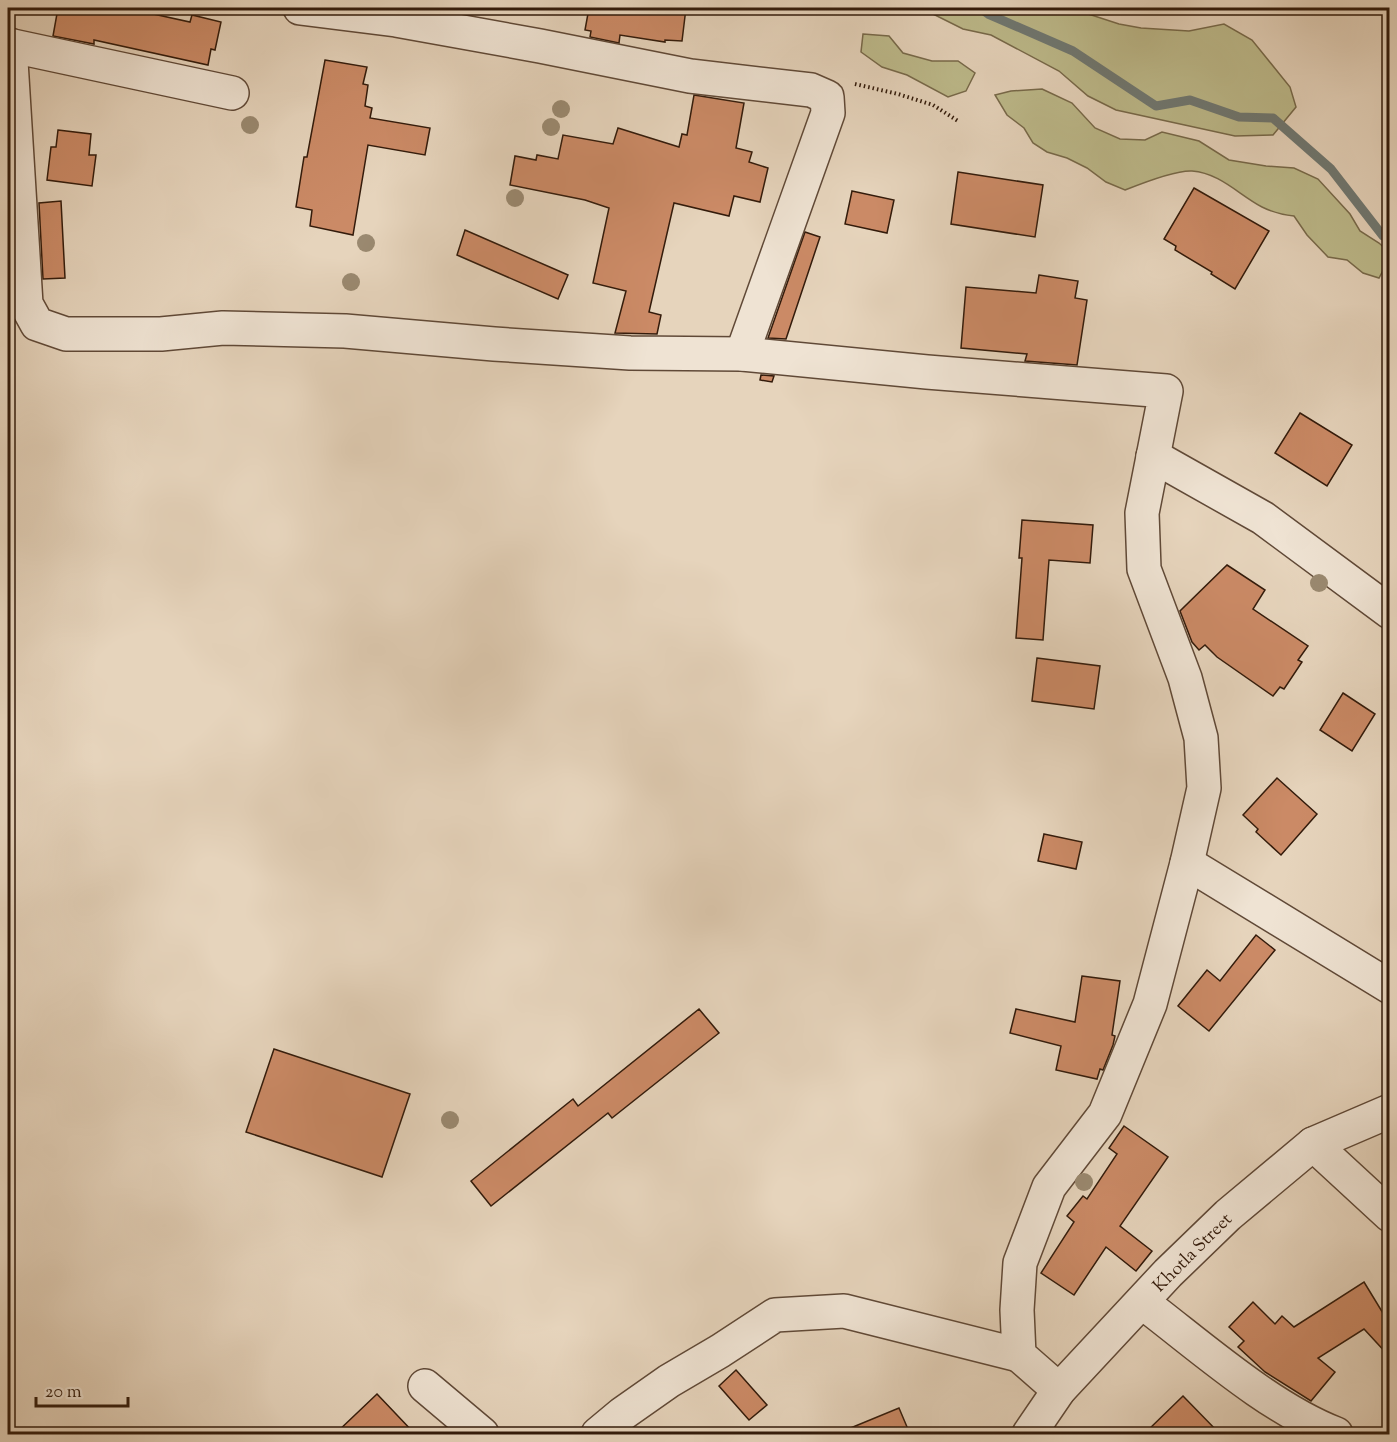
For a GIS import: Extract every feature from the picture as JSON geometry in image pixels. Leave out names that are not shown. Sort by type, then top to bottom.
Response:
[{"type":"street","points":[[300,8],[396,20],[690,76],[811,90],[827,97],[828,112],[742,354]]},
{"type":"street","points":[[232,93],[9,45],[26,304],[38,324],[66,334],[161,334],[223,328],[345,331],[573,349],[742,354],[927,372],[1166,391],[1142,513],[1144,569],[1185,678],[1201,738],[1204,788],[1150,1004],[1105,1114],[1049,1187],[1020,1263],[1017,1310],[1019,1355]]},
{"type":"street","points":[[1153,456],[1263,518],[1389,612]]},
{"type":"street","points":[[1187,863],[1389,987]]},
{"type":"street","name":"Khotla Street","points":[[1029,1434],[1059,1390],[1228,1215],[1313,1144],[1389,1111]]},
{"type":"street","points":[[1313,1144],[1389,1215]]},
{"type":"street","points":[[1142,1302],[1247,1382],[1313,1425],[1336,1434]]},
{"type":"street","points":[[598,1434],[669,1381],[774,1315],[844,1311],[1019,1355],[1059,1390]]},
{"type":"street","points":[[425,1386],[482,1434]]},
{"type":"path","points":[[827,97],[854,84],[933,105],[958,121]]},
{"type":"shaded area","points":[[921,8],[1070,8],[1119,24],[1189,31],[1224,24],[1252,40],[1290,87],[1296,107],[1273,135],[1235,136],[1116,110],[1088,96],[1059,71],[991,35],[963,29]]},
{"type":"shaded area","points":[[863,34],[889,36],[903,53],[932,61],[958,61],[975,73],[966,91],[948,97],[907,75],[882,67],[861,52]]},
{"type":"shaded area","points":[[1042,89],[1072,103],[1095,128],[1120,139],[1145,140],[1162,132],[1199,141],[1229,160],[1294,168],[1318,179],[1350,214],[1360,231],[1389,252],[1389,259],[1379,278],[1363,273],[1347,260],[1328,257],[1307,235],[1294,216],[1262,207],[1220,180],[1202,173],[1185,171],[1125,190],[1106,182],[1087,168],[1067,158],[1047,152],[1033,143],[1024,128],[1007,115],[995,95],[1011,91]]},
{"type":"building","points":[[58,8],[126,8],[190,22],[192,15],[221,22],[215,50],[211,49],[208,65],[94,40],[94,44],[53,36]]},
{"type":"building","points":[[589,8],[686,8],[682,41],[665,40],[665,42],[620,35],[619,43],[590,37],[591,31],[585,30]]},
{"type":"building","points":[[325,60],[367,67],[363,84],[368,85],[365,106],[372,108],[370,118],[430,128],[425,155],[368,145],[353,235],[310,226],[312,210],[296,207],[304,157],[307,157]]},
{"type":"building","points":[[694,95],[744,103],[736,148],[752,152],[749,162],[768,168],[760,202],[734,196],[729,216],[674,203],[649,312],[661,315],[657,334],[615,333],[626,291],[593,283],[609,208],[585,200],[510,185],[515,156],[536,160],[537,155],[558,159],[563,135],[613,144],[618,128],[679,147],[682,134],[687,135]]},
{"type":"building","points":[[58,130],[91,134],[89,155],[96,155],[92,186],[47,180],[51,147],[56,147]]},
{"type":"building","points":[[958,172],[1043,185],[1035,237],[951,224]]},
{"type":"building","points":[[1194,188],[1269,231],[1235,289],[1175,250],[1176,246],[1164,239]]},
{"type":"building","points":[[852,191],[894,200],[887,233],[845,224]]},
{"type":"building","points":[[61,201],[65,278],[43,279],[39,203]]},
{"type":"building","points":[[465,230],[568,275],[558,299],[457,255]]},
{"type":"building","points":[[805,232],[820,237],[786,339],[768,338]]},
{"type":"building","points":[[1039,275],[1078,281],[1075,298],[1087,300],[1077,365],[1025,361],[1027,354],[961,348],[966,287],[1036,293]]},
{"type":"building","points":[[761,375],[774,376],[772,382],[760,380]]},
{"type":"building","points":[[1300,413],[1352,445],[1327,486],[1275,453]]},
{"type":"building","points":[[1022,520],[1093,525],[1090,563],[1049,560],[1043,640],[1016,638],[1022,558],[1019,558]]},
{"type":"building","points":[[1227,565],[1265,590],[1253,609],[1308,646],[1298,660],[1302,662],[1284,689],[1280,687],[1273,696],[1217,657],[1205,645],[1199,650],[1192,642],[1180,611]]},
{"type":"building","points":[[1037,658],[1100,666],[1094,709],[1032,701]]},
{"type":"building","points":[[1343,693],[1375,714],[1352,751],[1320,730]]},
{"type":"building","points":[[1277,778],[1317,814],[1281,855],[1256,832],[1258,829],[1243,815]]},
{"type":"building","points":[[1044,834],[1082,842],[1076,869],[1038,861]]},
{"type":"building","points":[[1256,935],[1275,950],[1209,1031],[1178,1006],[1207,970],[1220,981]]},
{"type":"building","points":[[1082,976],[1120,981],[1112,1035],[1115,1036],[1113,1045],[1097,1079],[1056,1070],[1061,1046],[1010,1033],[1016,1009],[1075,1022]]},
{"type":"building","points":[[699,1009],[719,1033],[612,1118],[608,1113],[491,1206],[471,1181],[573,1099],[578,1106]]},
{"type":"building","points":[[274,1049],[410,1094],[382,1177],[246,1132]]},
{"type":"building","points":[[1124,1126],[1168,1157],[1120,1226],[1152,1251],[1136,1271],[1106,1247],[1074,1295],[1041,1273],[1074,1222],[1067,1216],[1083,1196],[1087,1199],[1117,1154],[1109,1148]]},
{"type":"building","points":[[1364,1282],[1389,1323],[1389,1356],[1364,1329],[1318,1358],[1335,1372],[1311,1401],[1265,1372],[1238,1347],[1244,1341],[1229,1327],[1253,1302],[1275,1324],[1282,1316],[1294,1327]]},
{"type":"building","points":[[736,1370],[767,1405],[749,1420],[719,1386]]},
{"type":"building","points":[[377,1394],[415,1434],[335,1434]]},
{"type":"building","points":[[1183,1396],[1220,1434],[1144,1434]]},
{"type":"building","points":[[899,1408],[910,1434],[836,1434]]},
{"type":"waterway","points":[[980,8],[988,14],[1073,51],[1156,106],[1190,100],[1239,117],[1273,118],[1331,169],[1383,236],[1390,238]]}]
